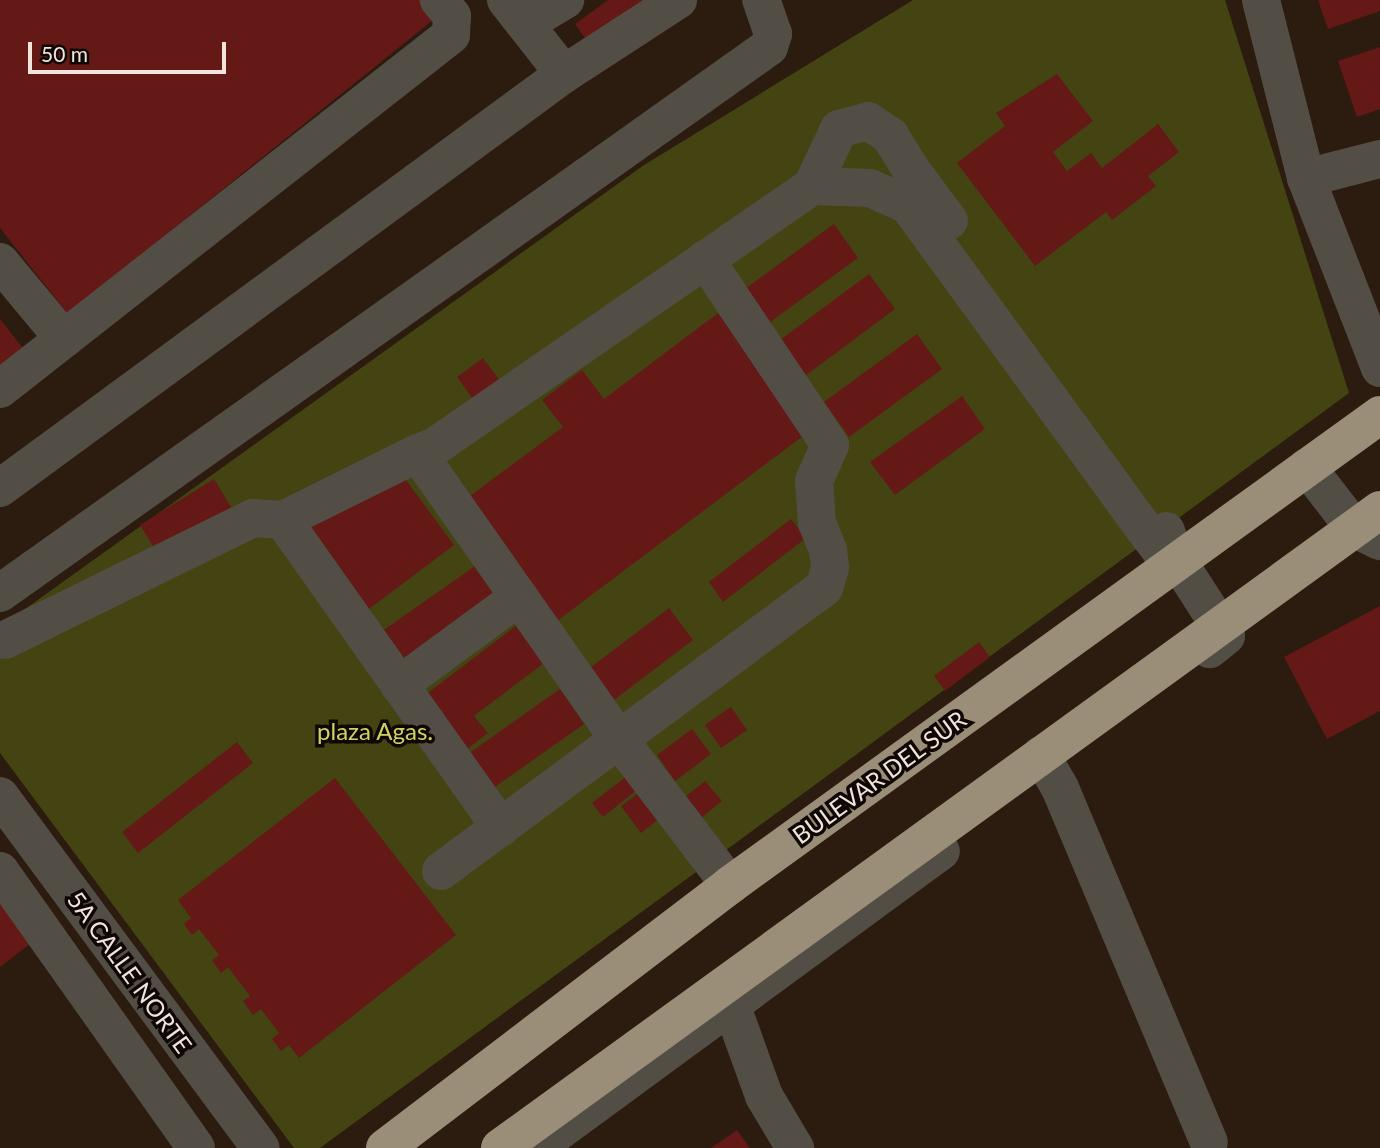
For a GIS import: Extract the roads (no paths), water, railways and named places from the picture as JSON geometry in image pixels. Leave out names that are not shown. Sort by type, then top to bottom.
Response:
[{"type":"highway","name":"BULEVAR DEL SUR","points":[[385,1148],[730,885],[1176,558],[1380,415]]},
{"type":"highway","points":[[500,1148],[727,998],[1045,763],[1220,625],[1372,527]]},
{"type":"street","points":[[0,389],[451,35],[452,16],[439,0]]},
{"type":"street","points":[[564,74],[515,12],[565,0]]},
{"type":"street","points":[[0,488],[564,74],[678,0]]},
{"type":"street","points":[[0,593],[769,47],[773,34],[761,0]]},
{"type":"street","points":[[1261,0],[1306,178],[1376,341]]},
{"type":"street","points":[[5,640],[253,518],[283,520],[434,447],[812,186],[839,129],[853,122],[869,121],[890,136],[910,188],[1149,535],[1161,551],[1176,558],[1220,625]]},
{"type":"street","points":[[1306,178],[1380,159]]},
{"type":"street","points":[[812,186],[910,188]]},
{"type":"street","points":[[441,871],[824,588],[830,568],[817,523],[814,481],[830,445],[705,259]]},
{"type":"street","points":[[0,262],[64,339]]},
{"type":"street","points":[[418,453],[618,738],[730,885]]},
{"type":"street","points":[[1307,467],[1372,527]]},
{"type":"street","points":[[283,520],[501,828]]},
{"type":"street","points":[[399,685],[519,597]]},
{"type":"street","points":[[1045,763],[1209,1142]]},
{"type":"street","name":"5A CALLE NORTE","points":[[0,796],[260,1148]]},
{"type":"street","points":[[0,871],[196,1148]]},
{"type":"street","points":[[536,1148],[727,998],[764,1096],[795,1148]]},
{"type":"park label","name":"plaza Agas.","points":[[375,731]]}]
